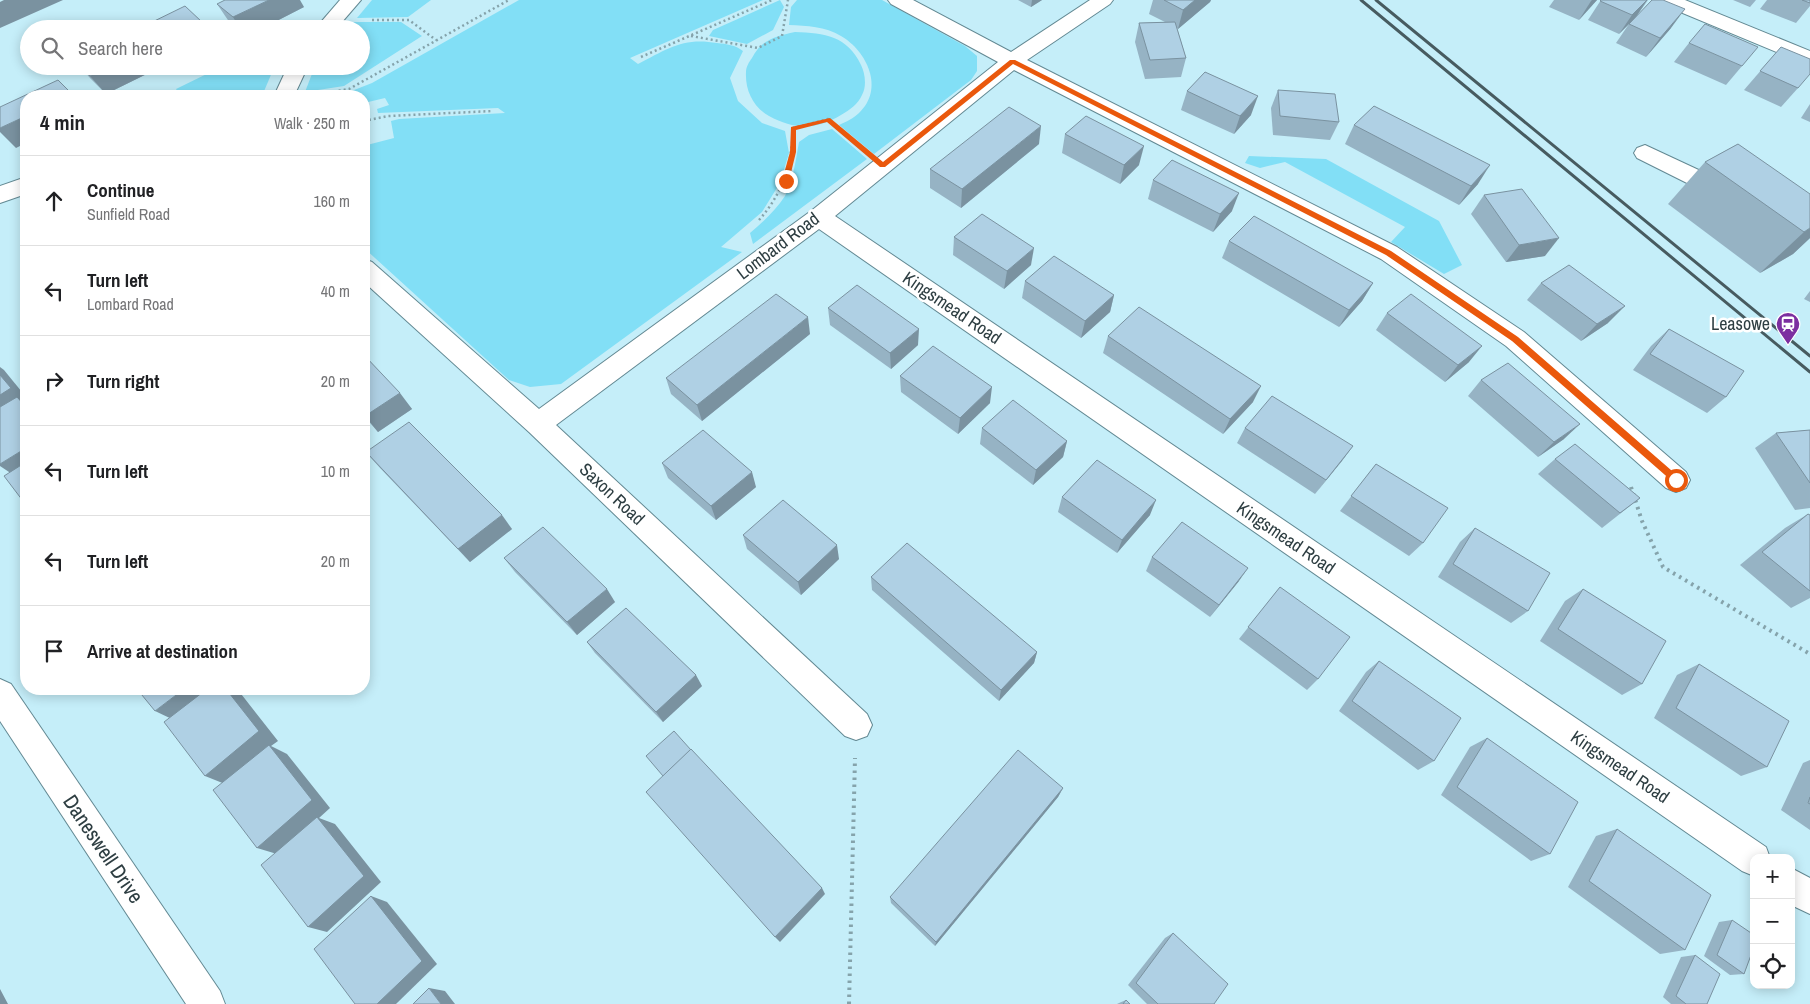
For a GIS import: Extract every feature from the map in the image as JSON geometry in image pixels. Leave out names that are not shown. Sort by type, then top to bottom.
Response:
[{"type":"street","points":[[333,20],[352,0]]},
{"type":"street","points":[[898,0],[1012,61],[1389,253],[1515,339],[1676,480]]},
{"type":"street","name":"Lombard Road","points":[[538,424],[818,217],[1012,61],[1103,0]]},
{"type":"street","points":[[1668,0],[1810,59]]},
{"type":"street","points":[[287,90],[294,75]]},
{"type":"street","points":[[1646,152],[1741,200]]},
{"type":"street","points":[[0,195],[20,187]]},
{"type":"street","name":"Kingsmead Road","points":[[818,217],[1750,856]]},
{"type":"street","name":"Saxon Road","points":[[370,273],[538,424],[856,725]]},
{"type":"street","name":"Daneswell Drive","points":[[0,694],[207,1004]]},
{"type":"street","points":[[1795,887],[1810,897]]},
{"type":"path","points":[[343,90],[349,89],[509,0]]},
{"type":"path","points":[[642,57],[772,0]]},
{"type":"path","points":[[691,36],[758,48],[782,36],[788,0]]},
{"type":"path","points":[[370,22],[409,20],[436,40]]},
{"type":"path","points":[[370,120],[388,116],[494,111]]},
{"type":"path","points":[[758,221],[770,208],[786,181],[793,152],[793,128],[828,119],[883,165]]},
{"type":"path","points":[[1630,484],[1642,521],[1663,567],[1810,654]]},
{"type":"path","points":[[849,1004],[856,725]]},
{"type":"shaded area","points":[[372,0],[431,0],[408,17],[357,18]]},
{"type":"shaded area","points":[[519,0],[763,0],[630,58],[638,64],[676,46],[694,42],[724,44],[740,49],[743,51],[730,78],[738,101],[762,123],[785,131],[789,153],[780,183],[762,212],[721,247],[742,252],[561,384],[530,387],[509,380],[370,253],[370,144],[394,138],[391,121],[505,113],[498,108],[378,113],[377,109],[389,105],[385,98],[370,102],[370,90],[354,90],[372,83]]},
{"type":"shaded area","points":[[780,0],[784,7],[773,30],[747,44],[709,36],[713,30]]},
{"type":"shaded area","points":[[797,0],[882,0],[965,46],[977,56],[977,71],[971,80],[874,154],[839,125],[857,115],[867,103],[871,93],[872,82],[870,71],[865,61],[850,43],[829,30],[789,25],[791,7]]},
{"type":"shaded area","points":[[370,22],[401,22],[422,36],[370,69]]},
{"type":"shaded area","points":[[795,32],[825,35],[842,42],[855,55],[864,72],[865,88],[858,101],[832,120],[814,126],[788,124],[769,116],[754,103],[747,85],[746,70],[760,47],[770,40]]},
{"type":"shaded area","points":[[205,75],[271,75],[265,90],[176,89]]},
{"type":"shaded area","points":[[312,75],[361,75],[344,86],[306,90]]},
{"type":"shaded area","points":[[832,129],[867,159],[753,244],[750,233],[773,211],[788,190],[799,142],[809,135]]},
{"type":"shaded area","points":[[1249,156],[1326,159],[1439,221],[1462,265],[1444,274],[1391,242],[1405,227],[1285,162],[1260,168],[1245,163]]},
{"type":"building","points":[[225,0],[269,0],[233,17],[217,4]]},
{"type":"building","points":[[1164,0],[1195,0],[1183,10]]},
{"type":"building","points":[[1601,0],[1647,0],[1632,15]]},
{"type":"building","points":[[1652,0],[1663,0],[1685,9],[1660,38],[1629,24]]},
{"type":"building","points":[[185,6],[200,20],[156,20]]},
{"type":"building","points":[[1175,22],[1186,58],[1150,60],[1139,23]]},
{"type":"building","points":[[1705,24],[1758,47],[1742,66],[1689,43]]},
{"type":"building","points":[[1781,47],[1810,59],[1810,74],[1798,88],[1760,71]]},
{"type":"building","points":[[1205,72],[1258,96],[1240,116],[1187,91]]},
{"type":"building","points":[[58,80],[68,90],[37,90]]},
{"type":"building","points":[[1278,90],[1335,94],[1339,122],[1280,116]]},
{"type":"building","points":[[20,98],[20,119],[0,128],[0,107]]},
{"type":"building","points":[[1374,106],[1490,165],[1471,186],[1354,125]]},
{"type":"building","points":[[1009,107],[1041,126],[962,189],[930,169]]},
{"type":"building","points":[[1086,116],[1144,146],[1124,165],[1065,134]]},
{"type":"building","points":[[1738,144],[1810,194],[1810,228],[1804,232],[1705,162]]},
{"type":"building","points":[[1172,160],[1239,193],[1220,214],[1153,180]]},
{"type":"building","points":[[1522,189],[1559,238],[1519,245],[1484,195]]},
{"type":"building","points":[[982,214],[1034,248],[1007,271],[954,237]]},
{"type":"building","points":[[1254,216],[1373,283],[1349,310],[1229,241]]},
{"type":"building","points":[[1054,256],[1114,295],[1085,321],[1025,281]]},
{"type":"building","points":[[1569,265],[1625,306],[1597,324],[1541,283]]},
{"type":"building","points":[[857,285],[919,329],[890,353],[828,308]]},
{"type":"building","points":[[776,294],[808,317],[697,405],[666,378]]},
{"type":"building","points":[[1411,294],[1482,346],[1458,365],[1387,313]]},
{"type":"building","points":[[1139,307],[1261,386],[1230,419],[1108,336]]},
{"type":"building","points":[[1669,329],[1744,371],[1726,397],[1650,354]]},
{"type":"building","points":[[933,346],[992,387],[960,418],[900,376]]},
{"type":"building","points":[[370,361],[400,393],[370,413]]},
{"type":"building","points":[[1508,363],[1580,424],[1554,442],[1481,380]]},
{"type":"building","points":[[0,375],[11,388],[0,395]]},
{"type":"building","points":[[1272,396],[1353,446],[1326,480],[1245,428]]},
{"type":"building","points":[[17,397],[20,400],[20,452],[0,464],[0,407]]},
{"type":"building","points":[[1013,400],[1067,441],[1036,470],[982,428]]},
{"type":"building","points":[[409,422],[502,515],[458,549],[370,456],[370,449]]},
{"type":"building","points":[[703,430],[752,472],[711,506],[662,463]]},
{"type":"building","points":[[1810,430],[1810,483],[1776,433]]},
{"type":"building","points":[[1575,444],[1640,498],[1620,513],[1555,459]]},
{"type":"building","points":[[1097,460],[1156,500],[1122,540],[1062,497]]},
{"type":"building","points":[[1376,464],[1448,508],[1423,543],[1351,496]]},
{"type":"building","points":[[20,466],[20,497],[4,476]]},
{"type":"building","points":[[783,500],[837,545],[798,582],[743,535]]},
{"type":"building","points":[[1808,514],[1810,515],[1810,591],[1762,552]]},
{"type":"building","points":[[1182,522],[1248,568],[1219,605],[1152,557]]},
{"type":"building","points":[[543,527],[607,589],[567,622],[504,558]]},
{"type":"building","points":[[1475,528],[1550,573],[1528,611],[1453,564]]},
{"type":"building","points":[[907,543],[1037,652],[1001,690],[871,577]]},
{"type":"building","points":[[1280,587],[1350,637],[1318,679],[1248,627]]},
{"type":"building","points":[[1583,589],[1666,641],[1642,684],[1558,629]]},
{"type":"building","points":[[626,608],[696,675],[656,712],[587,642]]},
{"type":"building","points":[[1379,661],[1461,718],[1434,761],[1352,701]]},
{"type":"building","points":[[1699,664],[1789,721],[1767,767],[1676,708]]},
{"type":"building","points":[[142,695],[176,695],[155,711]]},
{"type":"building","points":[[199,695],[231,695],[259,731],[205,776],[164,722]]},
{"type":"building","points":[[674,731],[691,750],[663,776],[646,756]]},
{"type":"building","points":[[1487,738],[1578,802],[1550,854],[1457,787]]},
{"type":"building","points":[[269,745],[312,800],[257,848],[213,790]]},
{"type":"building","points":[[691,749],[822,888],[775,937],[646,792]]},
{"type":"building","points":[[1018,750],[1063,788],[936,942],[890,897]]},
{"type":"building","points":[[317,817],[364,876],[308,927],[261,865]]},
{"type":"building","points":[[1617,829],[1711,895],[1685,950],[1589,881]]},
{"type":"building","points":[[371,896],[422,961],[377,1004],[355,1004],[314,949]]},
{"type":"building","points":[[1732,920],[1750,932],[1750,958],[1744,974],[1717,955]]},
{"type":"building","points":[[1173,933],[1228,984],[1214,1004],[1158,1004],[1136,983]]},
{"type":"building","points":[[1695,955],[1720,974],[1707,1004],[1686,1004],[1676,996]]},
{"type":"building","points":[[429,988],[441,1004],[413,1004]]},
{"type":"railway","points":[[1361,0],[1810,372]]},
{"type":"railway","points":[[1376,0],[1810,356]]},
{"type":"place","name":"Leasowe","points":[[1788,345]]},
{"type":"route","points":[[786,181],[793,152],[793,128],[828,119],[883,165],[1012,61],[1389,253],[1515,339],[1676,480]]}]
